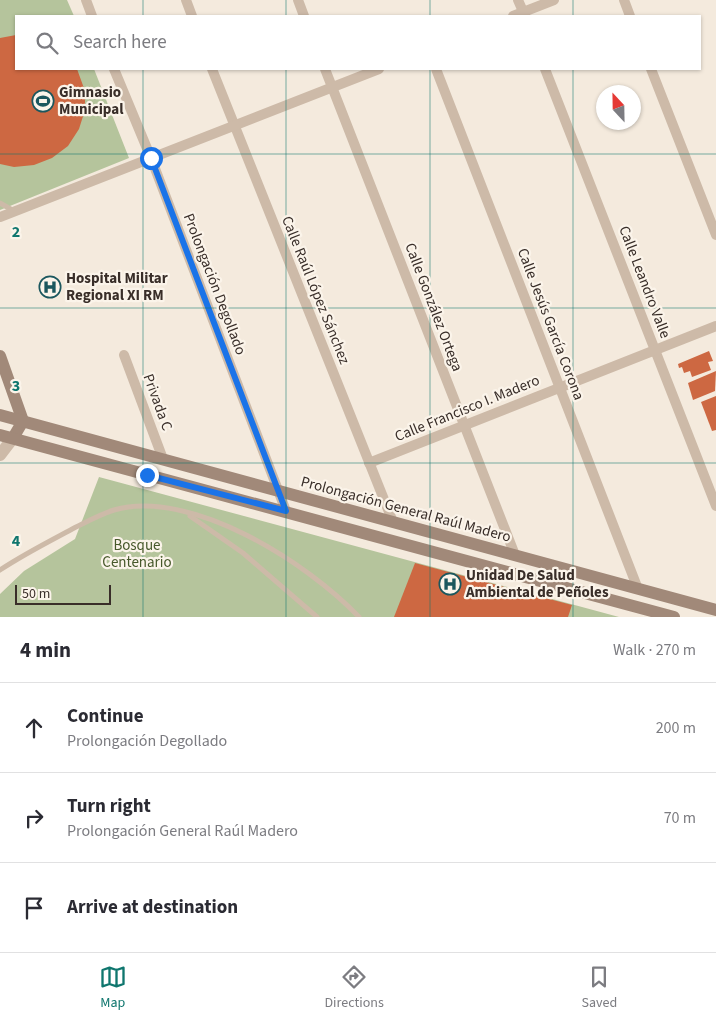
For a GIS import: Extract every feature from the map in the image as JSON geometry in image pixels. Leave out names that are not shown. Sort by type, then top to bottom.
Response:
[{"type":"main road","points":[[0,356],[23,421],[6,437]]},
{"type":"main road","name":"Prolongación General Raúl Madero","points":[[0,415],[716,610]]},
{"type":"main road","points":[[6,437],[674,617]]},
{"type":"street","points":[[86,0],[92,15]]},
{"type":"street","points":[[186,0],[192,15]]},
{"type":"street","points":[[298,0],[304,15]]},
{"type":"street","points":[[518,0],[524,14],[554,0]]},
{"type":"street","points":[[624,0],[630,15]]},
{"type":"street","name":"Prolongación Degollado","points":[[114,70],[151,158],[276,490],[286,511]]},
{"type":"street","name":"Calle Raúl López Sánchez","points":[[212,70],[393,522]]},
{"type":"street","name":"Calle González Ortega","points":[[325,70],[514,555]]},
{"type":"street","points":[[0,217],[376,70]]},
{"type":"street","name":"Calle Jesús García Corona","points":[[436,70],[638,589]]},
{"type":"street","name":"Calle Leandro Valle","points":[[545,70],[716,506]]},
{"type":"street","points":[[651,70],[716,234]]},
{"type":"street","name":"Calle Francisco I. Madero","points":[[369,463],[716,326]]},
{"type":"street","name":"Privada C","points":[[124,355],[163,459]]},
{"type":"street","points":[[0,455],[6,437]]},
{"type":"lane","points":[[0,203],[15,212]]},
{"type":"lane","points":[[0,570],[56,537],[114,510],[150,506],[186,513],[254,537],[282,553],[328,589],[359,617]]},
{"type":"lane","points":[[186,513],[243,553],[317,617]]},
{"type":"green space","points":[[0,0],[67,0],[74,15],[15,15],[15,70],[94,70],[129,158],[0,210]]},
{"type":"green space","name":"Bosque Centenario","points":[[99,477],[619,617],[0,617],[0,594],[24,571],[75,539]]},
{"type":"building","name":"Gimnasio Municipal","points":[[15,35],[15,70],[77,70],[85,91],[85,110],[79,129],[68,146],[52,158],[34,165],[14,167],[0,164],[0,38]]},
{"type":"building","points":[[709,351],[713,361],[708,362],[711,370],[692,377],[690,371],[684,373],[682,367],[679,368],[678,364]]},
{"type":"building","points":[[716,371],[715,391],[693,400],[688,383]]},
{"type":"building","points":[[716,396],[716,430],[712,431],[701,402]]},
{"type":"building","name":"Unidad De Salud Ambiental de Peñoles","points":[[415,563],[572,605],[568,617],[394,617]]},
{"type":"place","name":"Gimnasio Municipal","points":[[43,101]]},
{"type":"place","name":"Hospital Militar Regional XI RM","points":[[50,287]]},
{"type":"place","name":"Unidad De Salud Ambiental de Peñoles","points":[[450,584]]},
{"type":"route","points":[[147,475],[286,511],[276,490],[151,158]]}]
